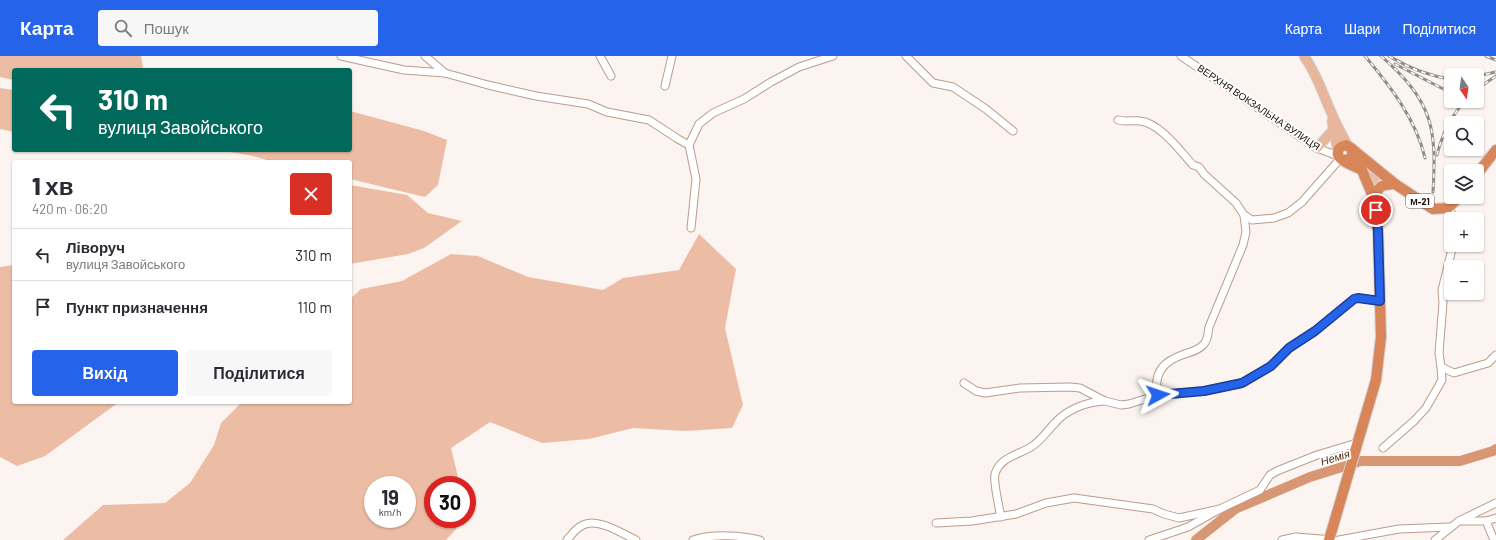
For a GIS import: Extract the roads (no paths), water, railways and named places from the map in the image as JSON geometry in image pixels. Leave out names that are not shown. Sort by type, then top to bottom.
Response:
[{"type":"highway","points":[[1484,165],[1496,150]]},
{"type":"highway","name":"М-21","points":[[1346,155],[1370,163],[1395,184],[1433,209],[1448,208],[1452,204]]},
{"type":"highway","points":[[1333,540],[1343,492],[1376,380],[1381,337],[1378,231],[1374,199],[1362,170],[1346,155]]},
{"type":"highway","name":"М-21","points":[[1374,199],[1376,191],[1384,185],[1395,184]]},
{"type":"main road","points":[[1304,56],[1312,66],[1321,84],[1346,155]]},
{"type":"main road","points":[[1331,112],[1334,129],[1346,155]]},
{"type":"main road","points":[[1317,148],[1334,129]]},
{"type":"street","points":[[341,56],[404,70],[445,73],[536,96],[588,104],[607,112],[649,120],[678,139],[689,144]]},
{"type":"street","points":[[425,56],[445,73]]},
{"type":"street","points":[[600,56],[611,76]]},
{"type":"street","points":[[665,86],[672,56]]},
{"type":"street","points":[[691,228],[696,179],[689,144],[699,124],[712,113],[744,99],[799,67],[833,56]]},
{"type":"street","points":[[906,56],[933,83],[953,87],[986,109],[1013,130]]},
{"type":"street","name":"ВЕРХНЯ ВОКЗАЛЬНА ВУЛИЦЯ","points":[[1181,56],[1317,148],[1346,155]]},
{"type":"street","points":[[1118,120],[1127,122],[1140,121],[1153,125],[1193,165],[1199,167],[1204,174],[1236,203],[1244,215],[1252,220],[1274,218],[1288,213],[1302,202],[1346,155]]},
{"type":"street","points":[[1448,208],[1451,212]]},
{"type":"street","points":[[1158,395],[1155,384],[1157,375],[1164,366],[1173,359],[1195,351],[1206,341],[1209,327],[1243,246],[1246,232],[1244,215]]},
{"type":"street","points":[[1383,448],[1414,421],[1426,408],[1442,380],[1439,353],[1443,304],[1442,290],[1451,252]]},
{"type":"street","points":[[964,384],[976,391],[985,393],[1020,388],[1080,388],[1105,401],[1121,404],[1129,404],[1158,395],[1204,391],[1242,383],[1271,366],[1289,348],[1315,331],[1354,299],[1358,298],[1380,301]]},
{"type":"street","points":[[1441,367],[1454,373],[1488,363],[1496,355]]},
{"type":"street","points":[[1001,517],[995,476],[999,466],[1014,454],[1031,447],[1056,421],[1068,412],[1096,402],[1105,401]]},
{"type":"street","points":[[1149,540],[1188,527],[1220,509],[1260,490],[1270,475],[1278,471],[1317,455],[1357,443]]},
{"type":"street","points":[[936,523],[972,521],[1001,517],[1016,514],[1046,503],[1074,498],[1153,509],[1179,518],[1220,509]]},
{"type":"street","points":[[1435,540],[1459,521],[1496,503]]},
{"type":"street","points":[[1459,521],[1486,521],[1496,518]]},
{"type":"street","points":[[1486,521],[1494,540]]},
{"type":"street","points":[[567,540],[576,529],[584,524],[593,522],[603,524],[636,540]]},
{"type":"street","points":[[1282,540],[1296,537],[1333,540],[1400,529],[1450,527]]},
{"type":"street","points":[[693,540],[721,536],[746,536],[760,540]]},
{"type":"waterway","name":"Немія","points":[[1196,540],[1235,509],[1310,477],[1361,461],[1460,461],[1496,449]]},
{"type":"railway","points":[[1365,56],[1393,91],[1409,116],[1421,144],[1425,158]]},
{"type":"railway","points":[[1381,56],[1411,87],[1421,101],[1428,116],[1434,149],[1433,192]]},
{"type":"railway","points":[[1389,56],[1419,71],[1444,78]]},
{"type":"railway","points":[[1486,56],[1496,60]]},
{"type":"railway","points":[[1395,64],[1444,89]]},
{"type":"railway","points":[[1484,75],[1496,72]]},
{"type":"railway","points":[[1484,84],[1496,76]]},
{"type":"railway","points":[[1437,155],[1448,126],[1459,108]]}]
